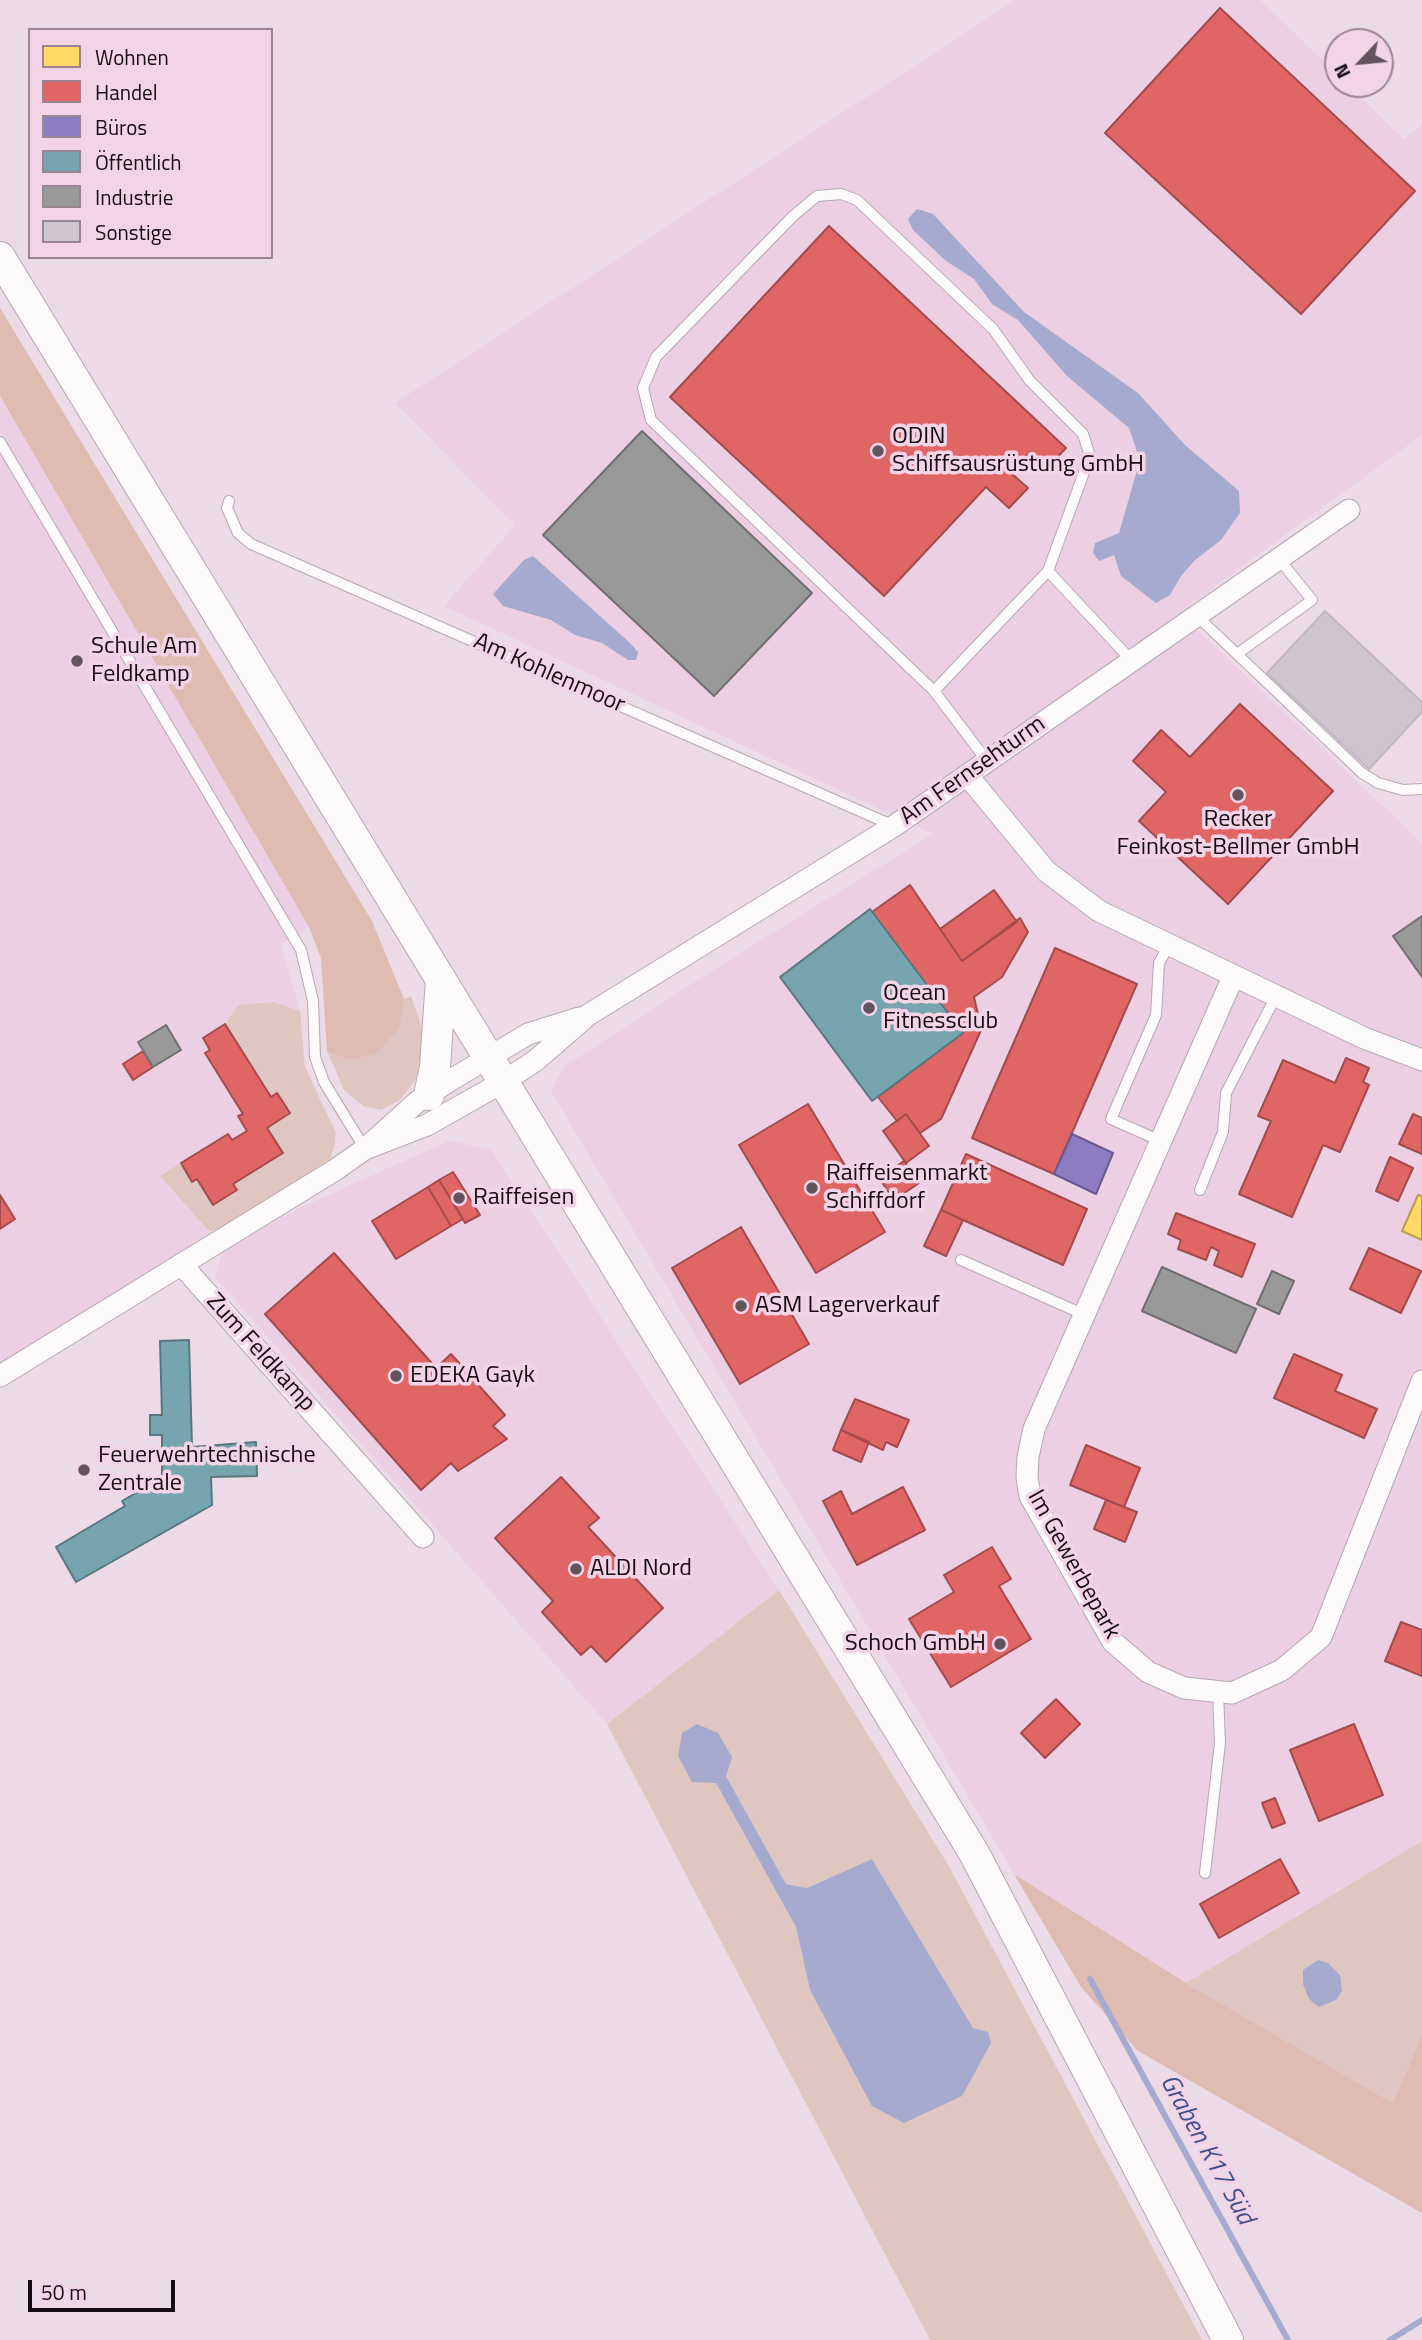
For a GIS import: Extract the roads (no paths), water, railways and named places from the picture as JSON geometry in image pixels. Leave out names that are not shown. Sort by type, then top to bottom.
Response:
[{"type":"main road","points":[[0,257],[752,1494],[974,1853],[1228,2340]]},
{"type":"main road","points":[[429,1095],[435,1067],[441,979]]},
{"type":"street","name":"Am Fernsehturm","points":[[496,1070],[535,1061],[587,1015],[894,826],[1349,510]]},
{"type":"street","points":[[967,775],[1046,871],[1099,911],[1233,977],[1422,1060]]},
{"type":"street","name":"Im Gewerbepark","points":[[1233,977],[1163,1142],[1034,1429],[1027,1476],[1030,1496],[1113,1642],[1148,1672],[1184,1688],[1232,1693],[1282,1670],[1321,1637],[1422,1381]]},
{"type":"street","name":"Am Fernsehturm","points":[[496,1070],[528,1034],[587,1015]]},
{"type":"street","points":[[365,1149],[427,1125],[496,1070]]},
{"type":"street","points":[[0,1376],[365,1149],[429,1095],[496,1070]]},
{"type":"street","name":"Zum Feldkamp","points":[[181,1265],[423,1537]]},
{"type":"lane","points":[[934,691],[1048,571],[1090,456],[1083,434],[1030,381],[993,329],[857,200],[841,194],[817,196],[792,217],[656,358],[643,388],[651,420],[934,691],[986,761]]},
{"type":"lane","points":[[0,442],[302,950],[313,1001],[315,1057],[324,1082],[365,1149]]},
{"type":"lane","name":"Am Kohlenmoor","points":[[229,501],[227,508],[238,533],[251,544],[894,826]]},
{"type":"lane","points":[[1237,654],[1312,600],[1279,559]]},
{"type":"lane","points":[[1048,571],[1132,661]]},
{"type":"lane","points":[[1197,616],[1362,773],[1378,783],[1403,790],[1422,789]]},
{"type":"lane","points":[[1163,1142],[1111,1119],[1156,1015],[1159,963],[1169,945]]},
{"type":"lane","points":[[1200,1190],[1223,1132],[1226,1093],[1276,996]]},
{"type":"lane","points":[[961,1260],[1085,1315]]},
{"type":"lane","points":[[1205,1873],[1220,1743],[1218,1692]]},
{"type":"water","points":[[917,209],[933,214],[1024,312],[1138,393],[1185,445],[1239,491],[1240,513],[1221,540],[1195,560],[1181,576],[1170,595],[1156,603],[1121,576],[1114,555],[1099,561],[1093,553],[1095,543],[1119,533],[1140,460],[1129,428],[1067,376],[1018,320],[992,304],[974,279],[946,261],[913,230],[908,219]]},
{"type":"water","points":[[533,556],[630,643],[638,652],[636,660],[628,660],[602,643],[575,635],[551,620],[503,606],[493,594],[524,560]]},
{"type":"water","points":[[697,1724],[718,1733],[732,1757],[726,1776],[786,1884],[807,1888],[872,1859],[973,2028],[988,2032],[991,2043],[962,2096],[904,2123],[872,2106],[810,1990],[796,1927],[716,1783],[692,1782],[678,1756],[682,1733]]},
{"type":"water","points":[[1318,1960],[1328,1963],[1340,1975],[1342,1991],[1336,2000],[1319,2007],[1309,1999],[1303,1984],[1303,1970]]},
{"type":"waterway","name":"Graben K17 Süd","points":[[1090,1979],[1288,2340]]},
{"type":"waterway","points":[[1390,2340],[1422,2320]]},
{"type":"place","name":"ODIN Schiffsausrüstung GmbH","points":[[878,451]]},
{"type":"place","name":"Schule Am Feldkamp","points":[[77,661]]},
{"type":"place","name":"Recker Feinkost-Bellmer GmbH","points":[[1238,795]]},
{"type":"place","name":"Ocean Fitnessclub","points":[[869,1008]]},
{"type":"place","name":"Raiffeisenmarkt Schiffdorf","points":[[812,1188]]},
{"type":"place","name":"Raiffeisen","points":[[459,1198]]},
{"type":"place","name":"ASM Lagerverkauf","points":[[741,1306]]},
{"type":"place","name":"EDEKA Gayk","points":[[396,1376]]},
{"type":"place","name":"Feuerwehrtechnische Zentrale","points":[[84,1470]]},
{"type":"place","name":"ALDI Nord","points":[[576,1569]]},
{"type":"place","name":"Schoch GmbH","points":[[1000,1644]]}]
